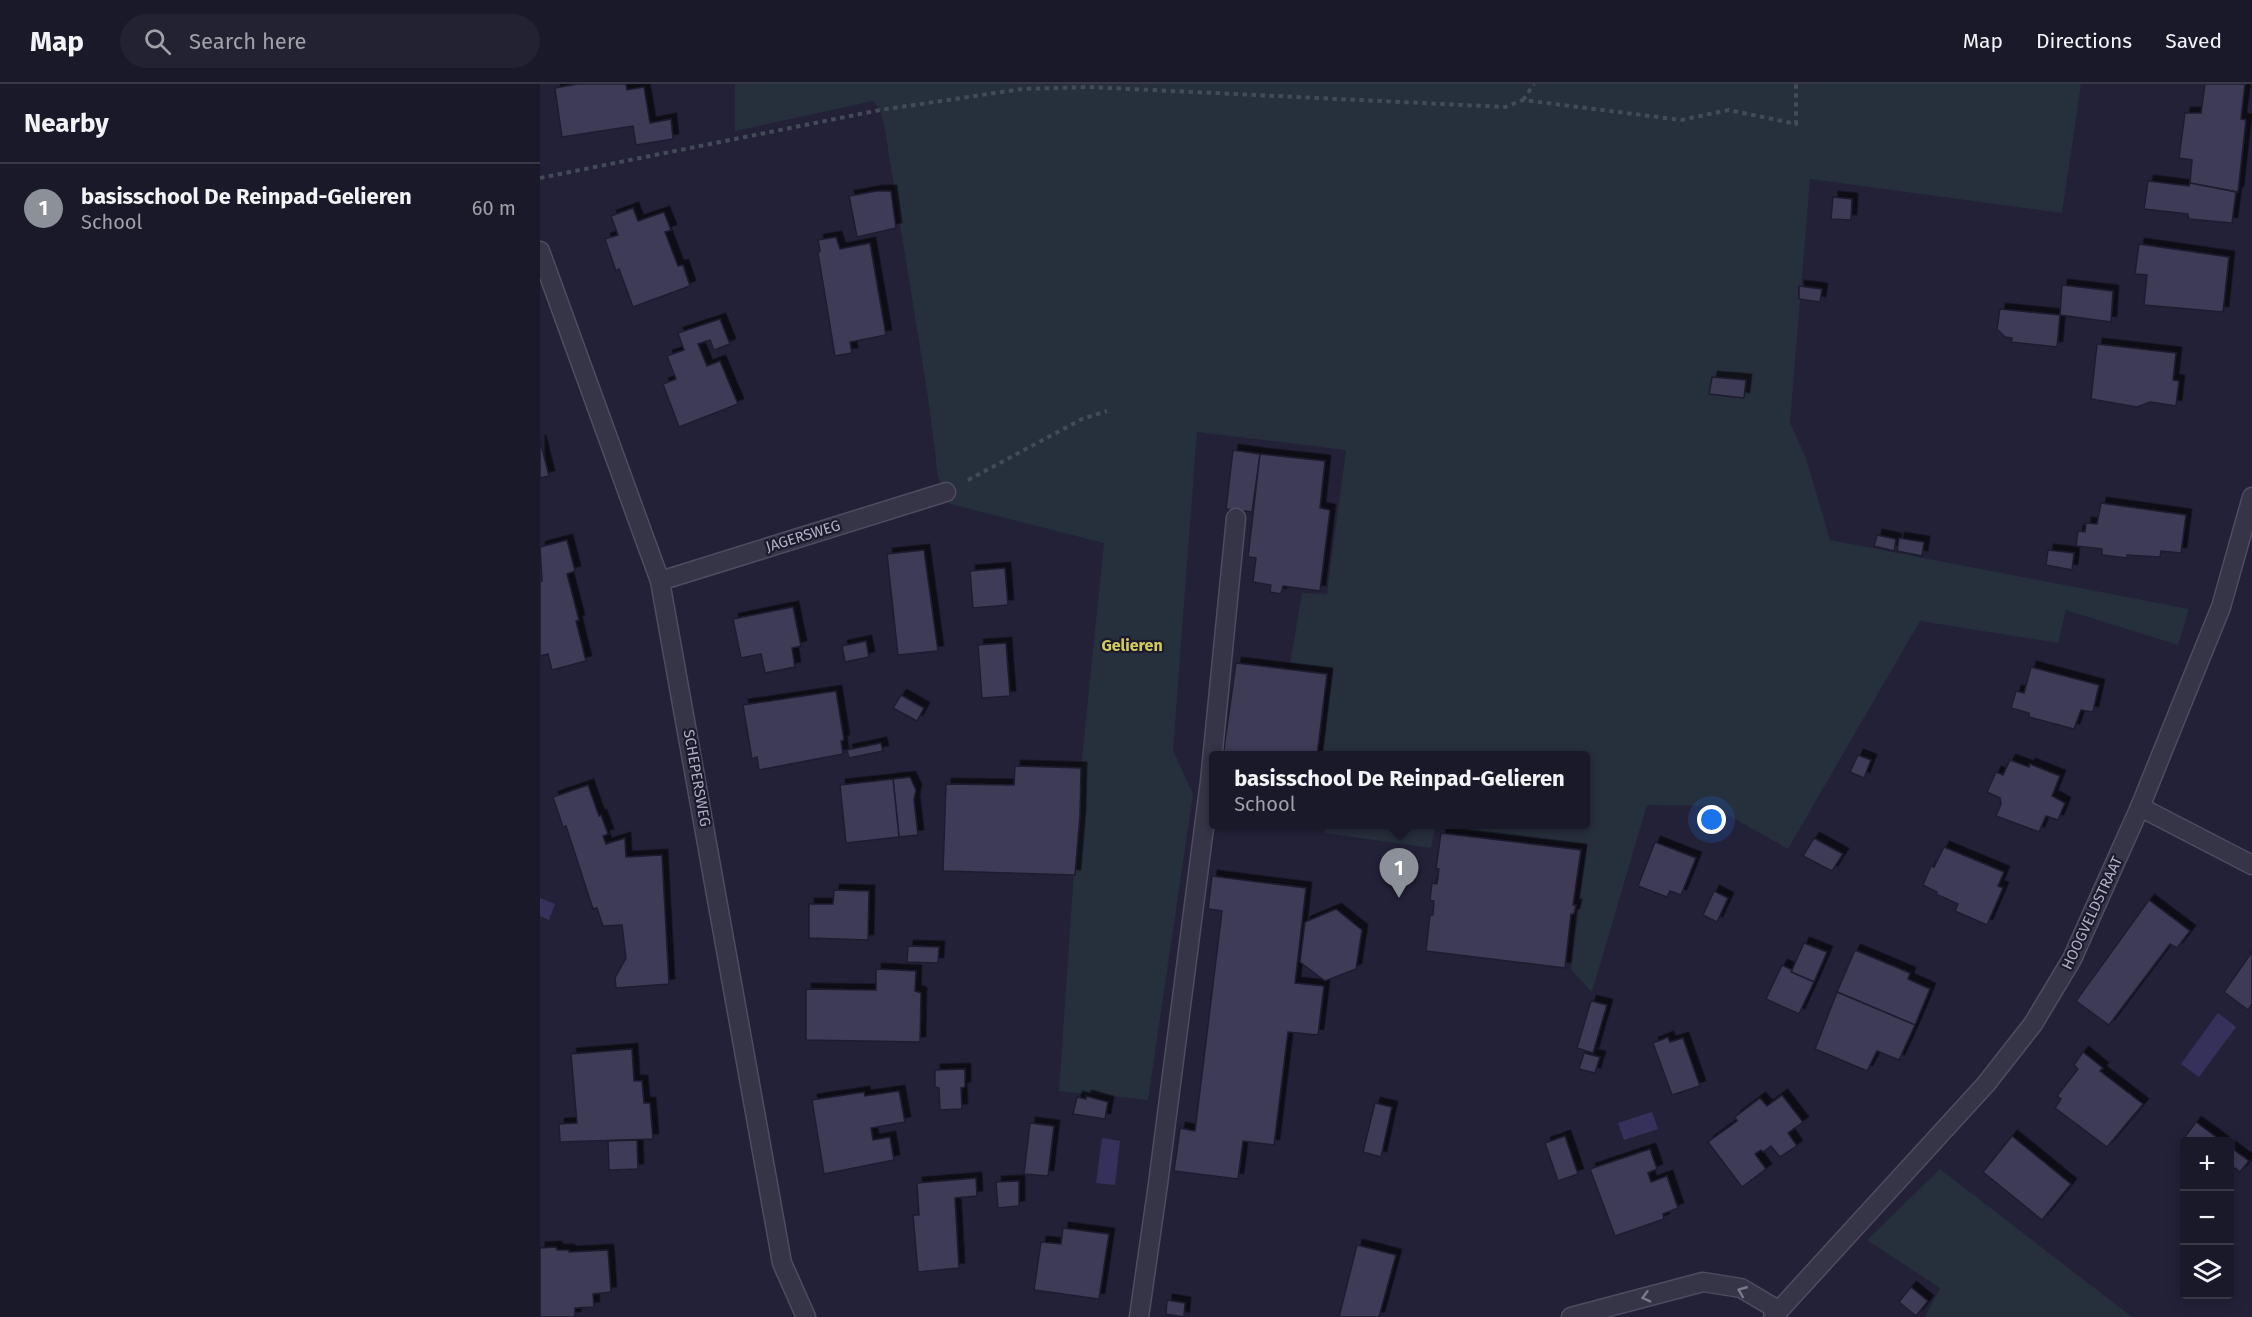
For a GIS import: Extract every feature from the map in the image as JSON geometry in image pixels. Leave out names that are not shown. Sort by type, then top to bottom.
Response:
[{"type":"street","name":"SCHEPERSWEG","points":[[540,251],[660,581],[782,1263],[807,1317]]},
{"type":"street","name":"JAGERSWEG","points":[[660,581],[946,492]]},
{"type":"street","name":"HOOGVELDSTRAAT","points":[[1775,1314],[1986,1084],[2033,1024],[2073,959],[2140,807],[2221,607],[2252,498]]},
{"type":"street","points":[[1213,751],[1236,518]]},
{"type":"street","points":[[1138,1317],[1158,1184],[1209,789]]},
{"type":"street","points":[[2140,807],[2252,865]]},
{"type":"street","points":[[1571,1317],[1703,1282],[1741,1288],[1775,1314]]},
{"type":"path","points":[[1523,100],[1534,84]]},
{"type":"path","points":[[540,178],[880,110],[1022,89],[1089,87],[1505,107],[1523,100],[1681,120],[1729,110],[1796,124],[1796,84]]},
{"type":"path","points":[[946,492],[1082,419],[1107,411]]},
{"type":"shaded area","points":[[735,84],[2081,84],[2062,213],[1810,179],[1790,423],[1806,458],[1830,540],[2189,609],[2178,645],[2066,610],[2058,643],[1920,621],[1788,849],[1712,806],[1647,805],[1592,992],[1571,970],[1587,845],[1452,829],[1590,829],[1590,751],[1323,751],[1333,668],[1290,663],[1302,593],[1327,594],[1346,450],[1197,432],[1173,750],[1193,794],[1148,1100],[1059,1091],[1081,768],[1104,543],[950,504],[938,477],[929,404],[884,124],[880,110],[873,101],[735,131]]},
{"type":"shaded area","points":[[1325,829],[1435,829],[1431,848],[1324,833]]},
{"type":"shaded area","points":[[540,898],[555,904],[549,920],[540,916]]},
{"type":"shaded area","points":[[2218,1013],[2236,1027],[2199,1077],[2181,1064]]},
{"type":"shaded area","points":[[1652,1112],[1658,1129],[1624,1140],[1618,1123]]},
{"type":"shaded area","points":[[1102,1138],[1120,1141],[1115,1185],[1096,1183]]},
{"type":"shaded area","points":[[1940,1169],[2132,1317],[1925,1317],[1940,1288],[1867,1240]]},
{"type":"building","points":[[577,84],[626,84],[627,90],[644,87],[650,123],[671,119],[673,139],[636,145],[633,126],[562,137],[555,88]]},
{"type":"building","points":[[2205,84],[2245,84],[2241,119],[2246,120],[2238,192],[2190,183],[2192,160],[2179,158],[2185,113],[2201,113]]},
{"type":"building","points":[[2148,181],[2189,186],[2190,183],[2236,192],[2232,223],[2189,219],[2188,214],[2144,209]]},
{"type":"building","points":[[891,191],[896,228],[857,237],[849,196]]},
{"type":"building","points":[[1833,197],[1852,199],[1851,220],[1831,219]]},
{"type":"building","points":[[633,208],[638,221],[664,212],[671,230],[665,232],[678,266],[683,265],[690,286],[633,307],[619,269],[616,271],[605,239],[618,235],[611,216]]},
{"type":"building","points":[[836,237],[840,249],[870,243],[886,335],[850,342],[852,353],[835,356],[818,253],[820,251],[818,240]]},
{"type":"building","points":[[2139,244],[2229,257],[2223,312],[2144,305],[2147,275],[2135,274]]},
{"type":"building","points":[[2062,285],[2113,291],[2111,322],[2060,315]]},
{"type":"building","points":[[1799,286],[1822,289],[1820,302],[1799,299]]},
{"type":"building","points":[[2000,309],[2060,315],[2057,347],[2011,342],[2012,338],[2005,337],[1997,329]]},
{"type":"building","points":[[720,319],[730,344],[714,350],[710,340],[698,344],[707,366],[720,361],[738,404],[679,427],[663,384],[676,379],[667,356],[684,350],[678,333]]},
{"type":"building","points":[[2097,344],[2176,353],[2173,380],[2179,381],[2176,406],[2150,402],[2137,407],[2091,399]]},
{"type":"building","points":[[1712,377],[1746,380],[1744,398],[1709,394]]},
{"type":"building","points":[[540,440],[549,476],[540,478]]},
{"type":"building","points":[[1233,450],[1260,454],[1252,512],[1226,509]]},
{"type":"building","points":[[1260,454],[1325,461],[1320,508],[1330,510],[1320,591],[1283,586],[1281,594],[1270,592],[1271,585],[1253,582],[1256,558],[1248,557]]},
{"type":"building","points":[[2101,503],[2186,515],[2181,553],[2161,551],[2160,557],[2127,555],[2127,558],[2102,555],[2102,549],[2076,546],[2078,531],[2085,532],[2086,523],[2097,524]]},
{"type":"building","points":[[1877,535],[1896,539],[1894,551],[1874,546]]},
{"type":"building","points":[[1899,538],[1924,542],[1922,556],[1897,551]]},
{"type":"building","points":[[567,540],[575,571],[567,574],[579,620],[576,621],[586,661],[552,670],[548,654],[540,656],[540,581],[542,581],[540,547]]},
{"type":"building","points":[[924,550],[938,651],[898,655],[887,554]]},
{"type":"building","points":[[2048,550],[2074,553],[2072,570],[2046,565]]},
{"type":"building","points":[[1005,568],[1008,605],[973,608],[970,571]]},
{"type":"building","points":[[793,607],[801,646],[792,648],[795,667],[765,673],[761,654],[741,658],[733,619]]},
{"type":"building","points":[[866,641],[869,657],[845,662],[842,646]]},
{"type":"building","points":[[1006,643],[1010,696],[982,698],[978,645]]},
{"type":"building","points":[[1236,663],[1327,674],[1318,751],[1224,751]]},
{"type":"building","points":[[2031,667],[2099,685],[2093,712],[2081,710],[2074,729],[2029,717],[2029,713],[2011,708],[2016,691],[2024,693]]},
{"type":"building","points":[[836,691],[844,740],[841,741],[843,754],[759,770],[757,757],[752,759],[743,705]]},
{"type":"building","points":[[901,695],[924,708],[917,721],[893,708]]},
{"type":"building","points":[[881,743],[883,751],[849,758],[847,750]]},
{"type":"building","points":[[1858,755],[1871,760],[1864,778],[1850,772]]},
{"type":"building","points":[[2010,760],[2029,767],[2030,764],[2060,776],[2052,796],[2065,803],[2058,820],[2046,816],[2039,832],[1996,816],[2001,804],[2000,798],[1987,792],[1996,772],[2003,775]]},
{"type":"building","points":[[1015,766],[1081,768],[1075,875],[943,871],[946,784],[1014,785]]},
{"type":"building","points":[[910,777],[916,790],[914,800],[918,835],[899,837],[893,779]]},
{"type":"building","points":[[893,779],[899,837],[846,843],[840,785]]},
{"type":"building","points":[[588,785],[608,834],[603,836],[606,844],[625,838],[626,857],[662,855],[669,984],[616,988],[615,978],[626,958],[622,925],[603,926],[597,908],[593,909],[566,826],[563,827],[553,797]]},
{"type":"building","points":[[1441,833],[1581,850],[1573,905],[1576,905],[1574,914],[1571,914],[1565,968],[1426,951],[1430,915],[1433,915],[1434,901],[1430,900],[1432,883],[1437,884],[1439,869],[1436,869]]},
{"type":"building","points":[[1814,838],[1843,854],[1832,871],[1803,856]]},
{"type":"building","points":[[1655,842],[1696,858],[1681,895],[1670,891],[1667,897],[1638,886]]},
{"type":"building","points":[[1944,847],[2004,872],[1998,886],[2003,888],[1987,925],[1955,911],[1958,904],[1923,885],[1931,866],[1934,867]]},
{"type":"building","points":[[1212,876],[1306,888],[1295,983],[1324,986],[1318,1035],[1288,1032],[1274,1145],[1243,1141],[1238,1179],[1174,1171],[1180,1128],[1195,1131],[1222,911],[1208,909]]},
{"type":"building","points":[[834,890],[869,891],[868,940],[809,938],[809,904],[833,904]]},
{"type":"building","points":[[1714,891],[1728,898],[1717,922],[1703,915]]},
{"type":"building","points":[[2149,900],[2190,931],[2177,948],[2170,944],[2109,1025],[2076,1001]]},
{"type":"building","points":[[1336,909],[1362,930],[1356,969],[1325,981],[1300,962],[1305,922]]},
{"type":"building","points":[[1804,943],[1827,952],[1814,982],[1791,972]]},
{"type":"building","points":[[908,946],[939,947],[938,963],[907,962]]},
{"type":"building","points":[[1855,950],[1910,973],[1908,979],[1930,989],[1915,1025],[1837,992]]},
{"type":"building","points":[[2252,952],[2252,1004],[2248,1010],[2224,992]]},
{"type":"building","points":[[1782,965],[1792,970],[1791,972],[1814,982],[1799,1014],[1766,999]]},
{"type":"building","points":[[876,969],[916,971],[915,991],[921,993],[920,1042],[806,1040],[806,989],[876,990]]},
{"type":"building","points":[[1837,992],[1915,1025],[1899,1060],[1877,1051],[1867,1071],[1815,1049]]},
{"type":"building","points":[[1591,1001],[1607,1005],[1593,1053],[1577,1048]]},
{"type":"building","points":[[1668,1037],[1670,1042],[1683,1038],[1700,1086],[1672,1095],[1653,1043]]},
{"type":"building","points":[[632,1049],[634,1081],[642,1081],[644,1103],[650,1103],[653,1139],[560,1142],[559,1124],[577,1123],[571,1054]]},
{"type":"building","points":[[2083,1052],[2103,1068],[2100,1071],[2143,1104],[2107,1147],[2055,1108],[2061,1099],[2057,1096],[2078,1069],[2074,1065]]},
{"type":"building","points":[[1584,1053],[1600,1057],[1595,1073],[1579,1069]]},
{"type":"building","points":[[965,1069],[965,1087],[961,1088],[962,1109],[940,1110],[939,1088],[935,1087],[935,1070]]},
{"type":"building","points":[[899,1091],[905,1122],[871,1128],[873,1140],[890,1137],[894,1160],[824,1174],[812,1100],[864,1092],[865,1096]]},
{"type":"building","points":[[1782,1095],[1803,1122],[1788,1133],[1797,1146],[1780,1157],[1771,1146],[1755,1154],[1766,1169],[1742,1187],[1708,1142],[1737,1121],[1735,1117],[1760,1098],[1767,1106]]},
{"type":"building","points":[[1086,1096],[1108,1102],[1105,1119],[1073,1114],[1077,1097],[1086,1099]]},
{"type":"building","points":[[1375,1103],[1392,1107],[1381,1157],[1363,1152]]},
{"type":"building","points":[[2196,1122],[2216,1137],[2185,1137]]},
{"type":"building","points":[[1030,1123],[1054,1126],[1048,1176],[1024,1174]]},
{"type":"building","points":[[1565,1136],[1578,1174],[1558,1181],[1545,1143]]},
{"type":"building","points":[[2012,1136],[2071,1184],[2042,1220],[1983,1172]]},
{"type":"building","points":[[637,1140],[638,1169],[609,1170],[608,1141]]},
{"type":"building","points":[[1650,1149],[1657,1169],[1648,1173],[1651,1182],[1667,1176],[1678,1208],[1663,1214],[1664,1219],[1615,1236],[1590,1169]]},
{"type":"building","points":[[2234,1150],[2249,1161],[2240,1172],[2235,1168]]},
{"type":"building","points":[[976,1178],[977,1196],[955,1198],[959,1268],[918,1272],[913,1215],[919,1215],[917,1183]]},
{"type":"building","points":[[1019,1181],[1019,1206],[998,1208],[996,1182]]},
{"type":"building","points":[[1063,1228],[1109,1234],[1099,1299],[1034,1290],[1041,1242],[1061,1244]]},
{"type":"building","points":[[1357,1245],[1396,1255],[1379,1317],[1339,1317]]},
{"type":"building","points":[[556,1247],[557,1250],[569,1250],[569,1252],[608,1250],[611,1292],[593,1294],[594,1307],[575,1308],[575,1317],[540,1317],[540,1248]]},
{"type":"building","points":[[1911,1287],[1928,1301],[1916,1316],[1899,1302]]},
{"type":"building","points":[[1167,1300],[1185,1303],[1184,1317],[1166,1314]]},
{"type":"place","name":"basisschool De Reinpad-Gelieren","points":[[1399,898]]},
{"type":"district","name":"Gelieren","points":[[1132,645]]}]
